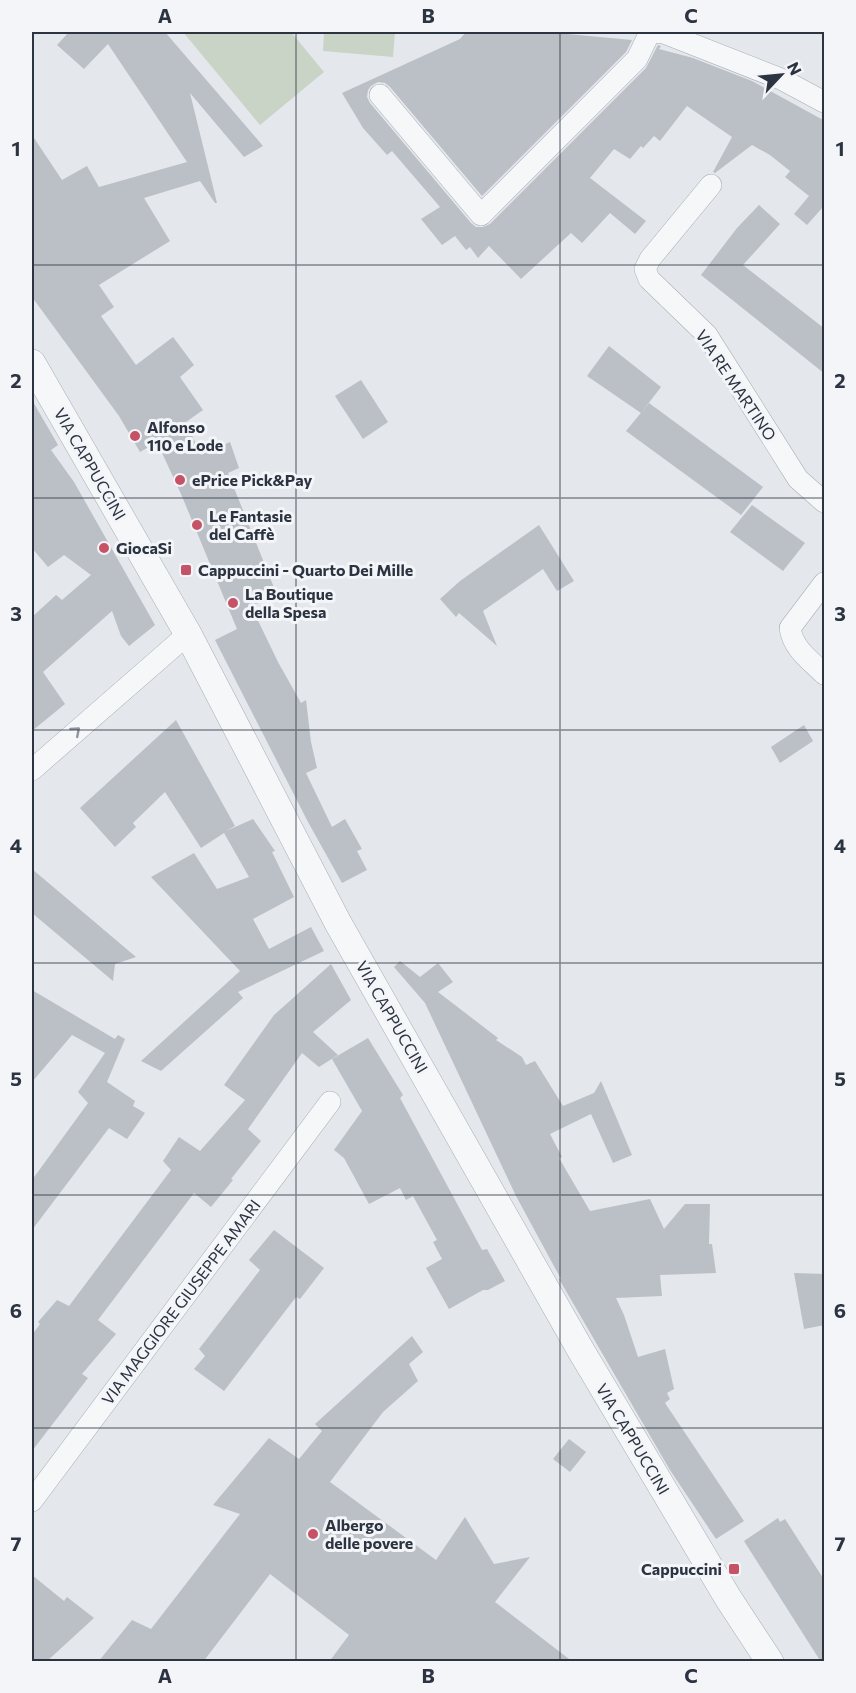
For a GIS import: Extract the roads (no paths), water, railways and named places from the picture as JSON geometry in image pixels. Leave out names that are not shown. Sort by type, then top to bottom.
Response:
[{"type":"street","points":[[380,95],[481,215],[637,59],[651,32],[664,33],[781,79],[825,102]]},
{"type":"street","name":"VIA RE MARTINO","points":[[711,184],[650,259],[645,269],[649,279],[707,335],[798,479],[825,502]]},
{"type":"street","name":"VIA CAPPUCCINI","points":[[32,363],[188,634],[338,923],[580,1350],[728,1598],[770,1662]]},
{"type":"street","points":[[825,583],[790,628],[792,640],[797,647],[825,674]]},
{"type":"street","points":[[32,770],[188,634]]},
{"type":"street","name":"VIA MAGGIORE GIUSEPPE AMARI","points":[[32,1501],[330,1102]]},
{"type":"place","name":"Alfonso 110 e Lode","points":[[135,436]]},
{"type":"place","name":"ePrice Pick&Pay","points":[[180,480]]},
{"type":"place","name":"Le Fantasie del Caffè","points":[[197,525]]},
{"type":"place","name":"GiocaSi","points":[[104,548]]},
{"type":"place","name":"Cappuccini - Quarto Dei Mille","points":[[186,570]]},
{"type":"place","name":"La Boutique della Spesa","points":[[233,603]]},
{"type":"place","name":"Albergo delle povere","points":[[313,1534]]},
{"type":"place","name":"Cappuccini","points":[[734,1569]]}]
